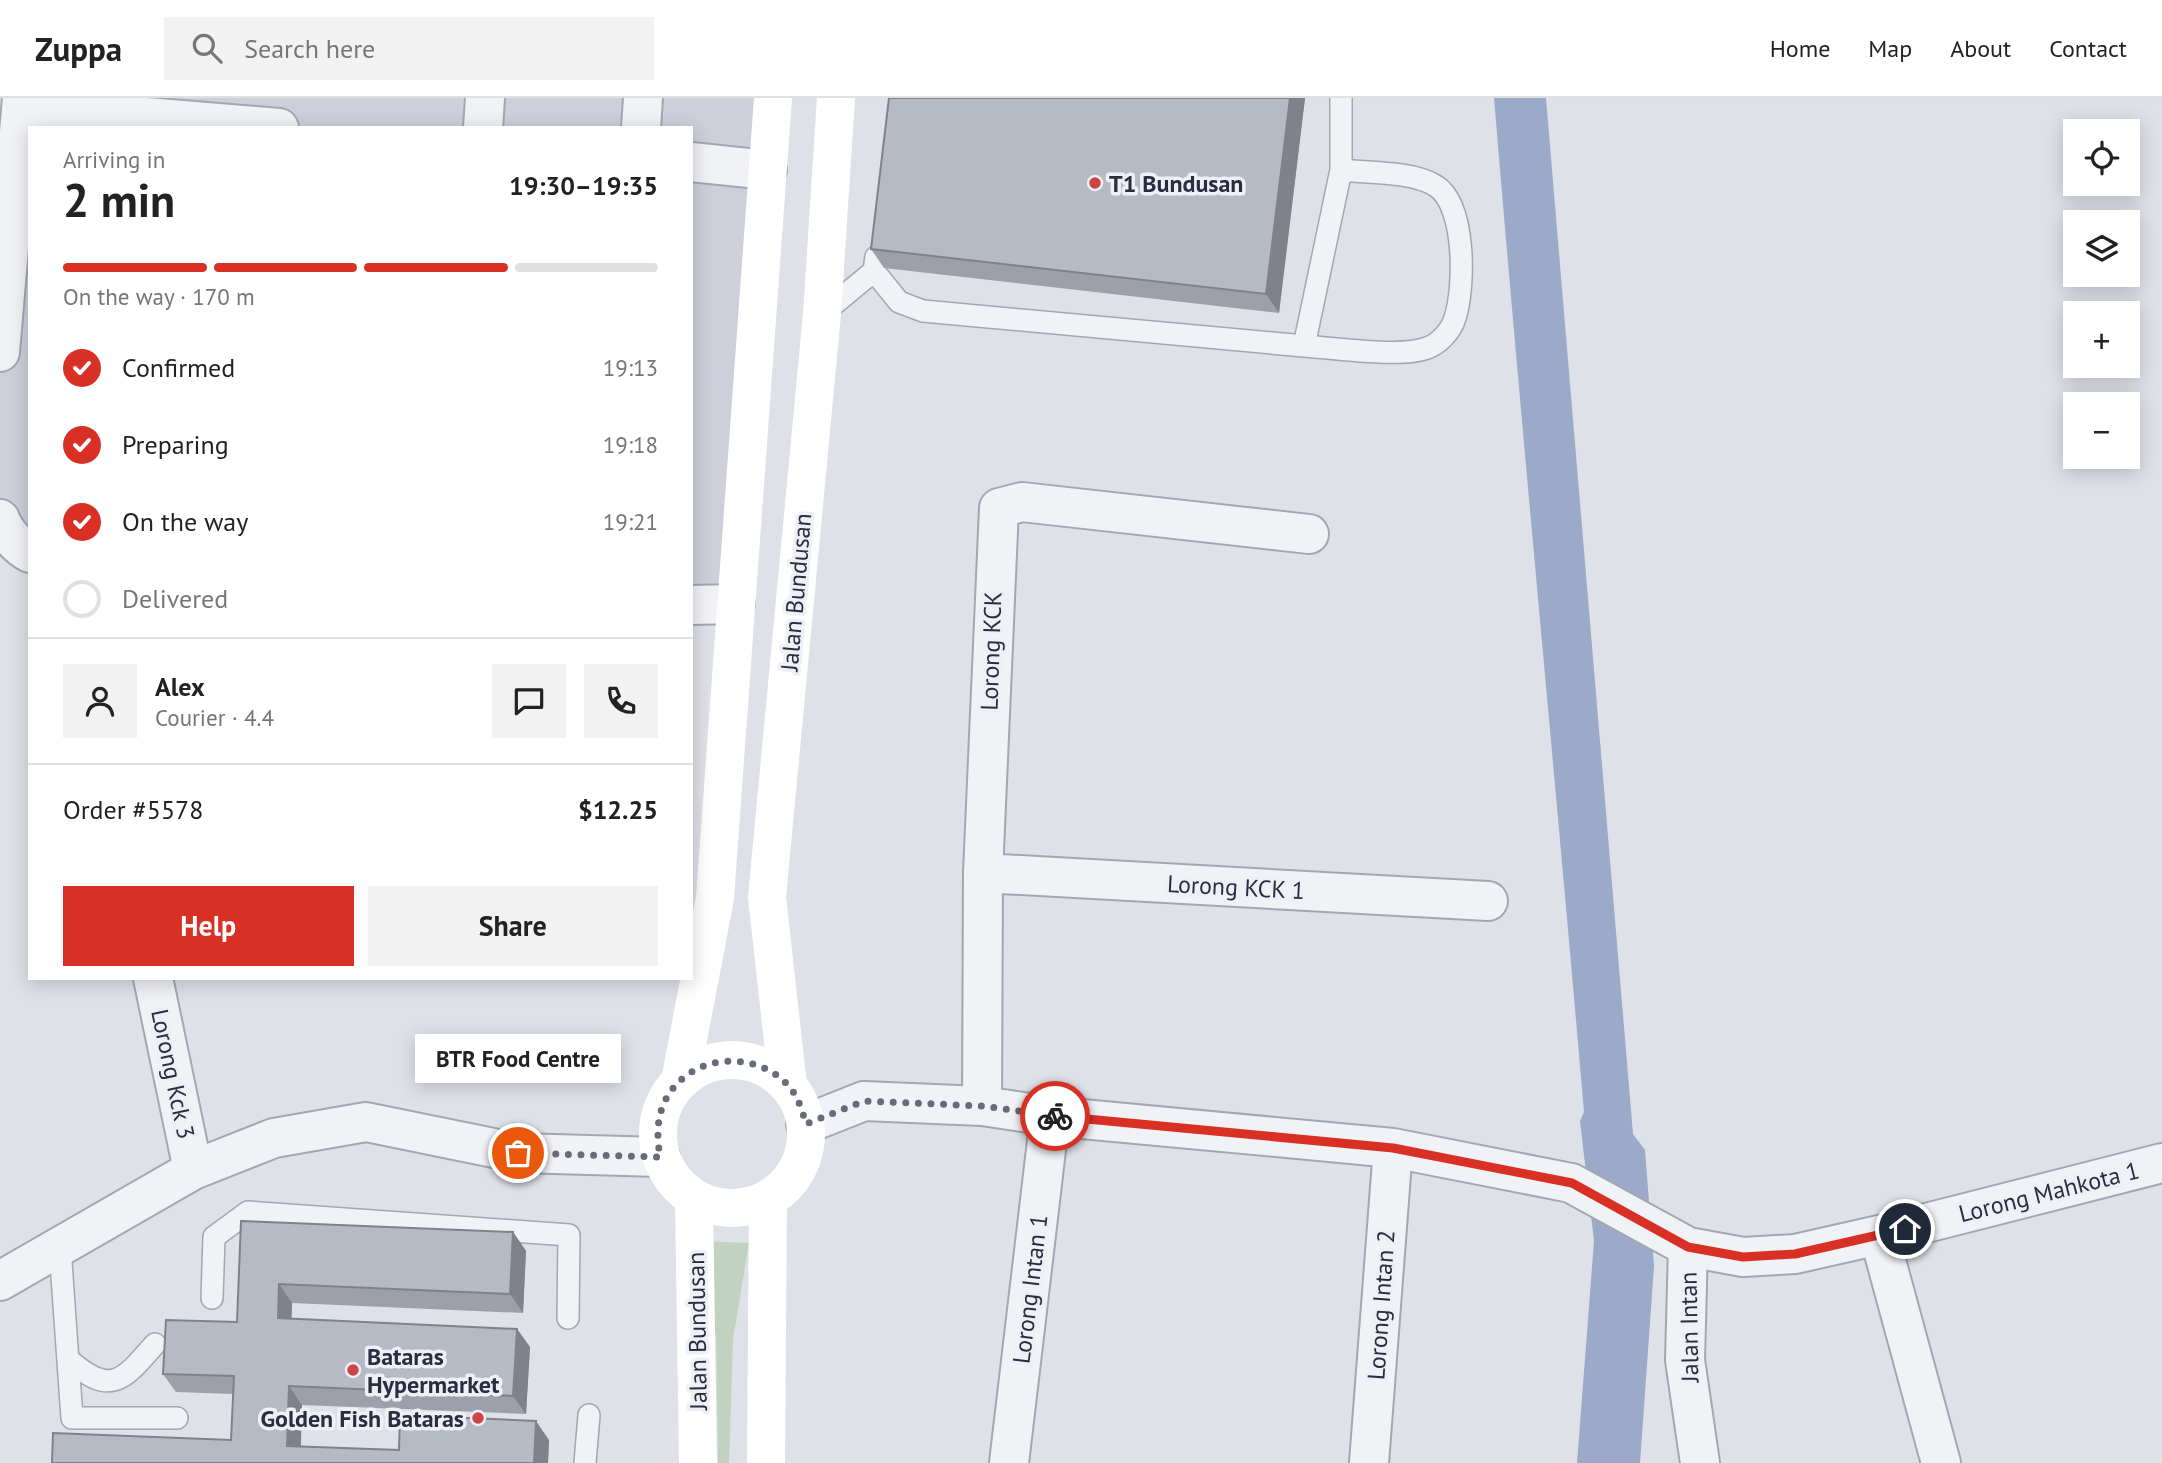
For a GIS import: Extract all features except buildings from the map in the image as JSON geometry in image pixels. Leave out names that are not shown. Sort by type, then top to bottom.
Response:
[{"type":"main road","points":[[680,1082],[715,898],[773,98]]},
{"type":"main road","name":"Jalan Bundusan","points":[[788,1086],[767,897],[822,314],[836,98]]},
{"type":"main road","points":[[723,1060],[747,1061],[770,1070],[788,1086],[800,1104],[806,1124],[805,1147],[798,1168],[785,1186],[768,1199],[743,1207],[718,1207],[694,1199],[674,1181],[660,1157],[657,1137],[659,1116],[667,1097],[680,1082],[699,1068],[723,1060]]},
{"type":"main road","name":"Jalan Bundusan","points":[[694,1199],[698,1463]]},
{"type":"main road","points":[[766,1463],[768,1199]]},
{"type":"street","points":[[483,126],[485,98]]},
{"type":"street","points":[[640,126],[643,98]]},
{"type":"street","points":[[0,352],[22,104],[86,113],[240,117],[272,126]]},
{"type":"street","points":[[693,162],[767,170]]},
{"type":"street","name":"Lorong KCK","points":[[982,1106],[983,873],[999,508],[1022,502],[1308,534]]},
{"type":"street","points":[[0,519],[2,526],[28,552]]},
{"type":"street","points":[[693,605],[735,604]]},
{"type":"street","name":"Lorong KCK 1","points":[[983,873],[1488,901]]},
{"type":"street","name":"Lorong Kck 3","points":[[153,980],[193,1170]]},
{"type":"street","points":[[806,1124],[864,1101],[982,1106],[1050,1116],[1393,1148],[1572,1183],[1675,1239]]},
{"type":"street","name":"Lorong Intan 1","points":[[1009,1463],[1050,1116]]},
{"type":"street","points":[[0,1281],[193,1170],[274,1138],[366,1122],[518,1153],[660,1157]]},
{"type":"street","name":"Lorong Intan 2","points":[[1369,1463],[1393,1148]]},
{"type":"street","name":"Lorong Mahkota 1","points":[[1675,1239],[1743,1257],[1782,1255],[1879,1235],[2162,1163]]},
{"type":"street","points":[[1879,1235],[1941,1463]]},
{"type":"street","name":"Jalan Intan","points":[[1675,1239],[1685,1360],[1700,1463]]},
{"type":"lane","points":[[1304,346],[1341,170],[1341,98]]},
{"type":"lane","points":[[874,271],[899,302],[923,312],[1304,346],[1410,352],[1429,348],[1445,336],[1455,320],[1459,298],[1462,269],[1452,206],[1437,186],[1412,177],[1341,170]]},
{"type":"lane","points":[[822,314],[874,271],[879,232]]},
{"type":"lane","points":[[212,1298],[214,1237],[248,1212],[569,1235],[568,1318]]},
{"type":"lane","points":[[60,1248],[72,1418],[177,1418]]},
{"type":"lane","points":[[68,1359],[88,1377],[108,1382],[125,1375],[155,1344]]},
{"type":"lane","points":[[585,1463],[589,1415]]},
{"type":"shaded area","points":[[22,98],[774,98],[735,604],[693,605],[693,126],[28,126],[28,551],[0,519],[0,352]]},
{"type":"green space","points":[[702,1241],[749,1243],[733,1340],[729,1463],[718,1463],[716,1338]]},
{"type":"water","points":[[1494,98],[1546,98],[1633,1134],[1645,1150],[1654,1266],[1640,1463],[1577,1463],[1594,1241],[1580,1121],[1584,1112]]},
{"type":"way so far","points":[[518,1153],[660,1157],[657,1137],[659,1116],[667,1097],[680,1082],[699,1068],[723,1060],[747,1061],[770,1070],[788,1086],[800,1104],[806,1124],[864,1101],[982,1106],[1055,1116]]},
{"type":"place","name":"T1 Bundusan","points":[[1095,183]]},
{"type":"place","name":"BTR Food Centre","points":[[518,1153]]},
{"type":"place","name":"Bataras Hypermarket","points":[[353,1370]]},
{"type":"place","name":"Golden Fish Bataras","points":[[478,1418]]},
{"type":"route","points":[[1055,1116],[1393,1148],[1572,1183],[1688,1247],[1743,1257],[1795,1254],[1905,1229]]}]
